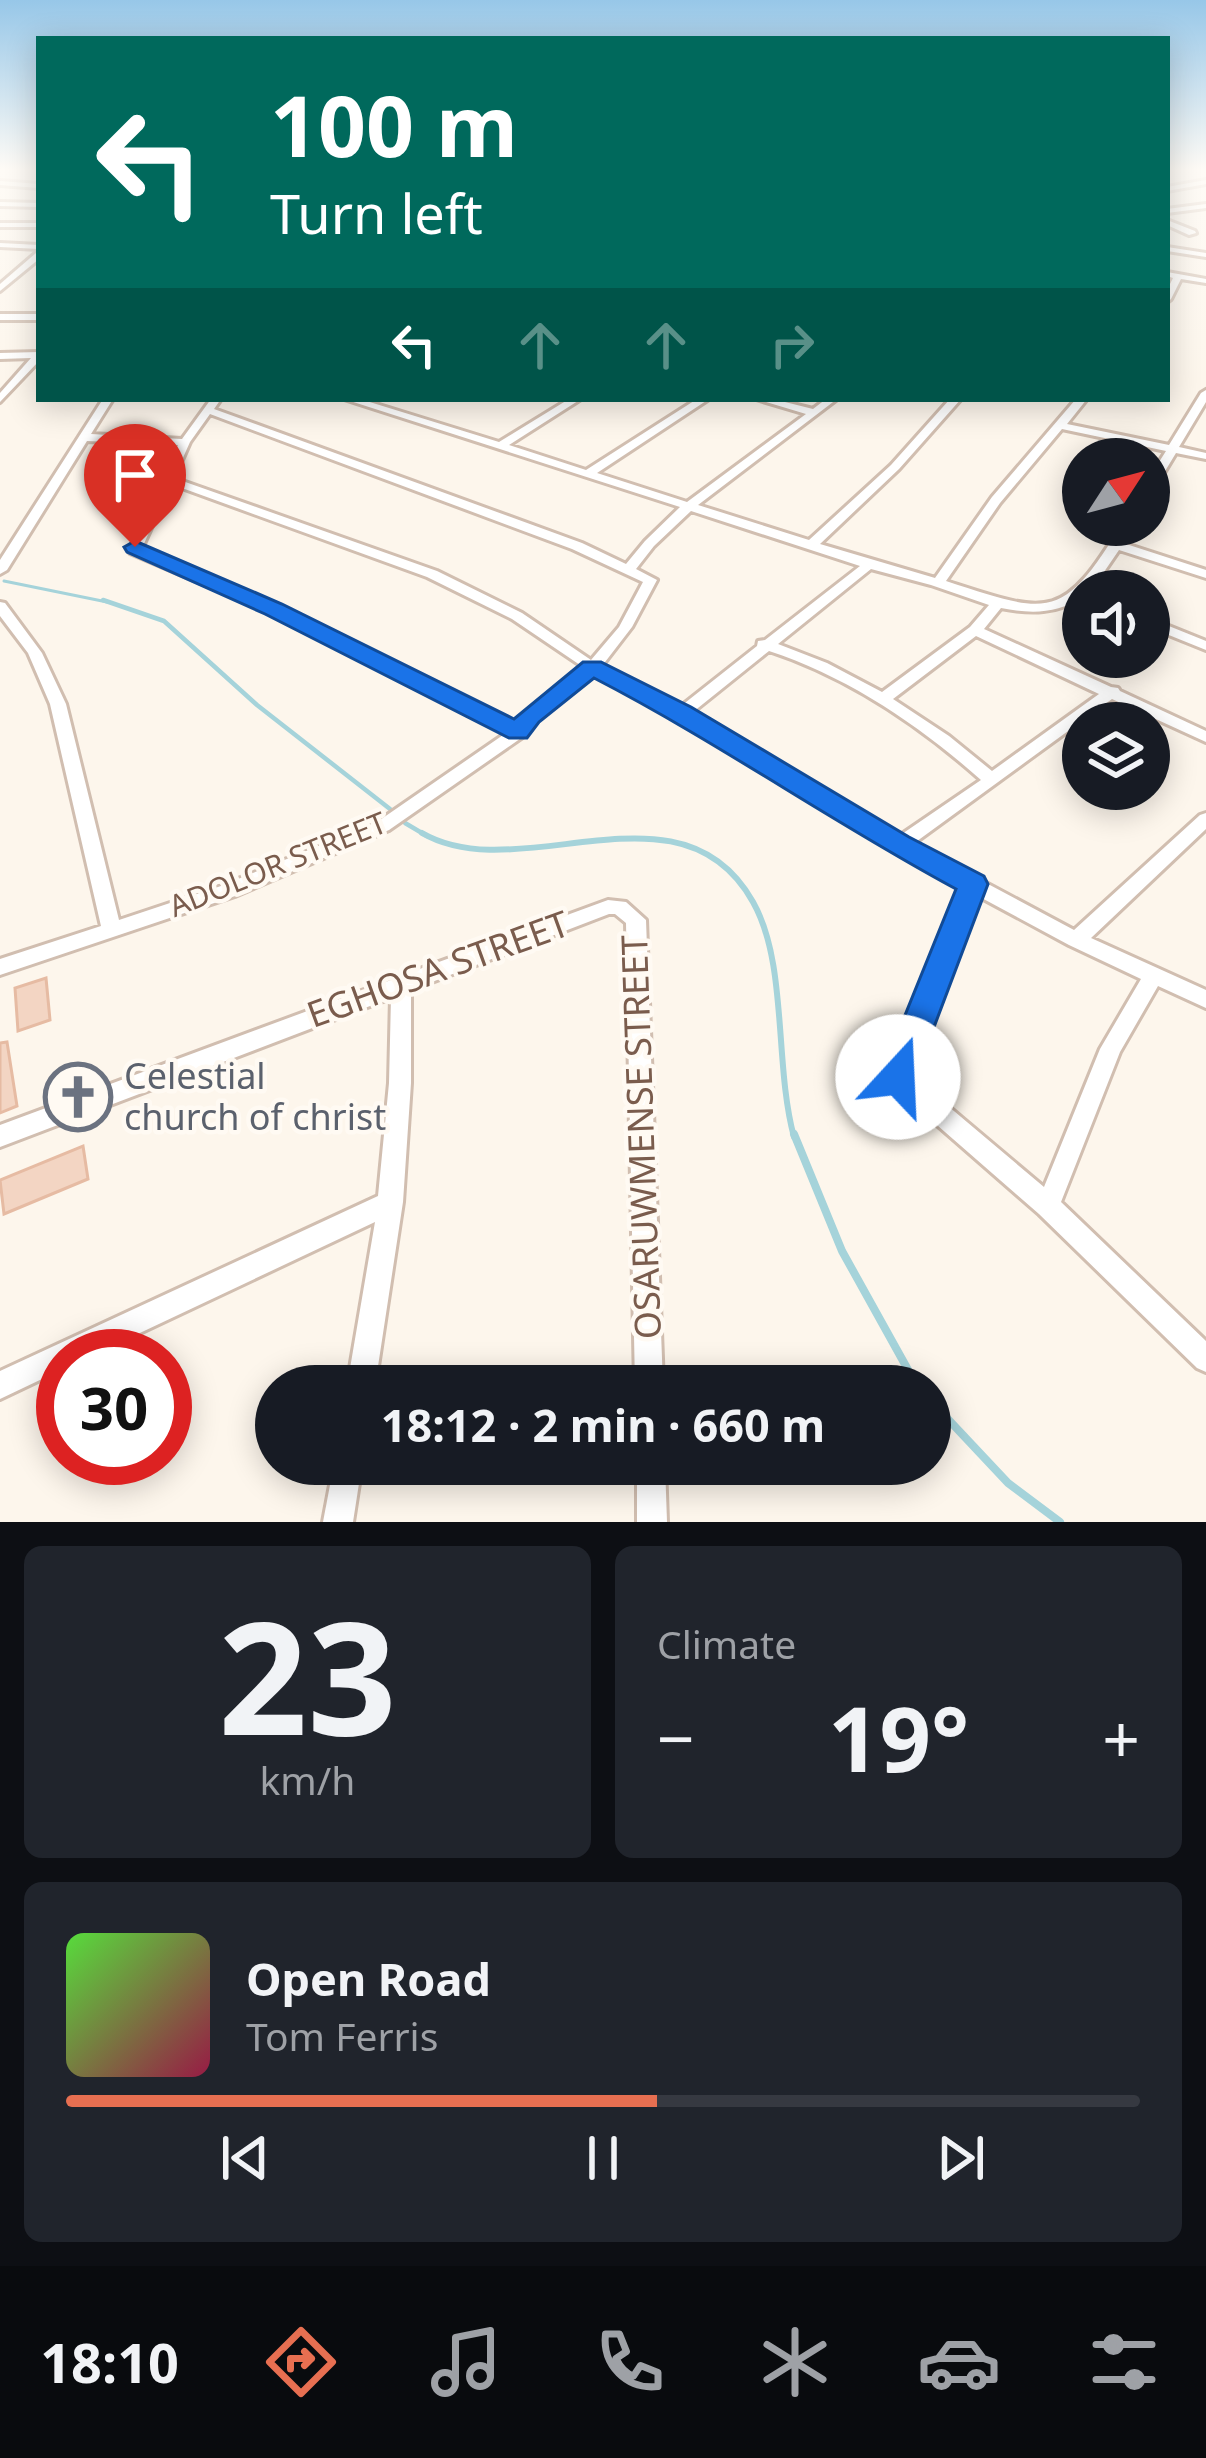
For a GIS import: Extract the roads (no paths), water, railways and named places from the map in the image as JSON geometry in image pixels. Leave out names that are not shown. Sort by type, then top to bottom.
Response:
[{"type":"street","points":[[15,245],[20,241]]},
{"type":"street","points":[[0,245],[36,250]]},
{"type":"street","points":[[1170,249],[1206,255]]},
{"type":"street","points":[[0,288],[36,254]]},
{"type":"street","points":[[1173,275],[1206,281]]},
{"type":"street","points":[[0,317],[36,317]]},
{"type":"street","points":[[0,356],[36,355]]},
{"type":"street","points":[[0,398],[36,358]]},
{"type":"street","points":[[1170,453],[1206,393]]},
{"type":"street","points":[[0,570],[106,402]]},
{"type":"street","points":[[359,402],[996,605],[1062,603]]},
{"type":"street","points":[[500,446],[571,402]]},
{"type":"street","points":[[586,475],[699,402]]},
{"type":"street","points":[[773,402],[815,413]]},
{"type":"street","points":[[518,732],[274,609],[135,547],[185,442],[212,404],[629,569],[646,544],[688,507],[828,402]]},
{"type":"street","points":[[812,545],[953,402]]},
{"type":"street","points":[[938,583],[1079,402]]},
{"type":"street","points":[[1058,425],[1206,456]]},
{"type":"street","points":[[82,437],[185,442]]},
{"type":"street","points":[[167,479],[432,574],[517,616],[592,668],[682,713],[898,845],[1076,940],[1206,999]]},
{"type":"street","points":[[1118,546],[1206,574]]},
{"type":"street","points":[[682,713],[763,644],[866,567]]},
{"type":"street","name":"ADOLOR STREET","points":[[0,967],[228,891],[383,826],[518,732],[530,716],[592,668],[634,617],[650,580],[629,569]]},
{"type":"street","points":[[882,700],[976,630],[996,605]]},
{"type":"street","points":[[0,606],[35,653],[58,704],[112,930]]},
{"type":"street","points":[[1170,631],[1200,643],[1206,625]]},
{"type":"street","points":[[976,630],[1206,737]]},
{"type":"street","points":[[763,644],[788,651],[882,700],[963,753],[992,780]]},
{"type":"street","points":[[898,845],[1114,692]]},
{"type":"street","points":[[1076,940],[1206,819]]},
{"type":"street","points":[[973,884],[898,1077],[1048,1206],[1206,1359]]},
{"type":"street","name":"EGHOSA STREET","points":[[0,1136],[401,981],[608,907]]},
{"type":"street","name":"OSARUWMENSE STREET","points":[[608,907],[619,907],[636,920],[648,1365]]},
{"type":"street","points":[[1048,1206],[1111,1049],[1154,975]]},
{"type":"street","points":[[365,1365],[391,1202],[404,1065],[401,981]]},
{"type":"street","points":[[0,1385],[391,1202]]},
{"type":"street","points":[[338,1522],[344,1485]]},
{"type":"street","points":[[651,1485],[652,1522]]},
{"type":"waterway","points":[[4,581],[111,603]]},
{"type":"waterway","points":[[103,600],[111,603]]},
{"type":"waterway","points":[[111,603],[164,621],[257,705],[390,809]]},
{"type":"waterway","points":[[405,823],[427,836]]},
{"type":"waterway","points":[[422,833],[461,847],[505,850],[642,839],[685,845],[722,864],[753,902],[764,927],[776,984],[794,1137]]},
{"type":"waterway","points":[[794,1134],[842,1251],[905,1365]]},
{"type":"waterway","points":[[951,1422],[1008,1483],[1060,1522]]},
{"type":"place","name":"Celestial church of christ","points":[[78,1097]]}]
